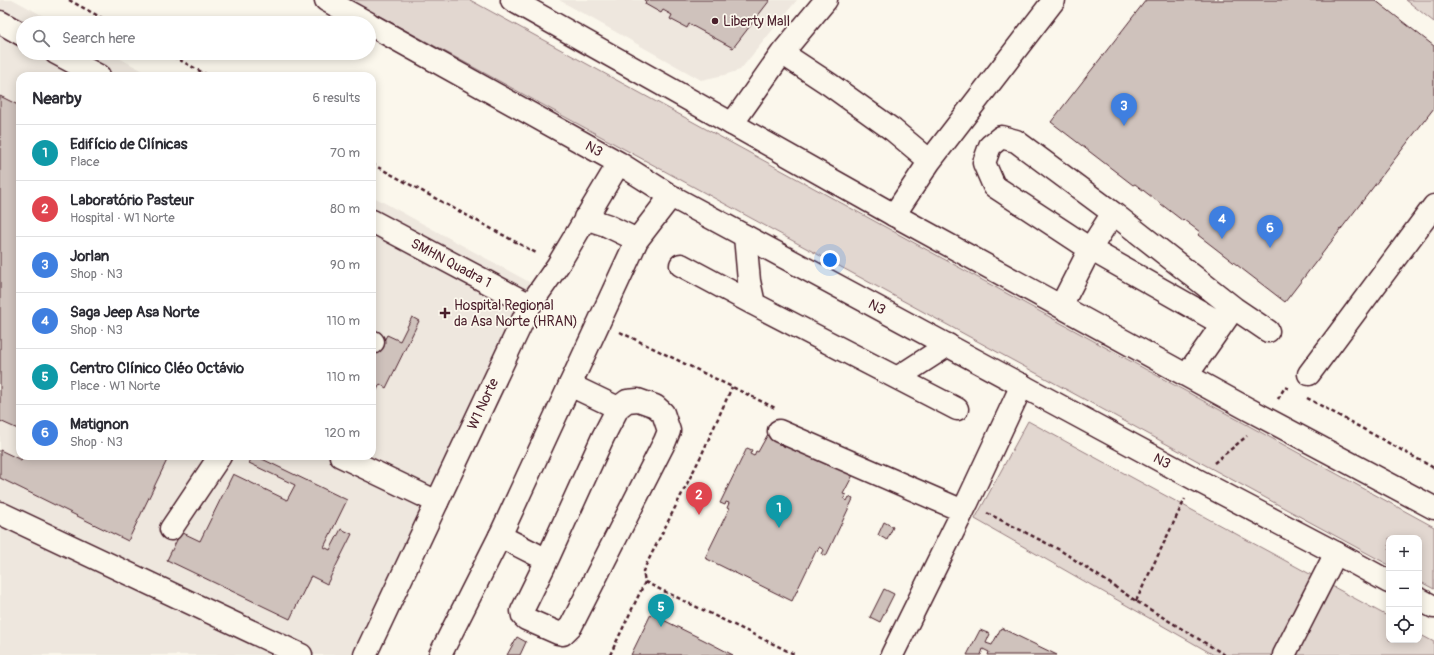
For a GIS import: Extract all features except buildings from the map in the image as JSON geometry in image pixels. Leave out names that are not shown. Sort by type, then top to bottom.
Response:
[{"type":"main road","name":"N3","points":[[326,0],[355,16]]},
{"type":"main road","points":[[512,0],[894,215],[1267,419],[1434,508]]},
{"type":"main road","points":[[732,124],[782,53],[826,0]]},
{"type":"main road","points":[[894,215],[930,161],[1049,2]]},
{"type":"main road","points":[[0,22],[16,32]]},
{"type":"main road","name":"N3","points":[[376,27],[619,163],[671,196],[1386,580]]},
{"type":"main road","points":[[0,30],[16,34]]},
{"type":"main road","points":[[782,53],[830,84],[893,130],[930,161]]},
{"type":"main road","points":[[69,60],[92,72]]},
{"type":"main road","points":[[1228,316],[1113,213],[1016,141],[1001,137],[990,146],[984,163],[994,186],[1090,249],[1228,316],[1268,331]]},
{"type":"main road","name":"W1 Norte","points":[[364,655],[530,305],[558,265],[619,163]]},
{"type":"main road","points":[[440,655],[500,536],[637,240],[671,196]]},
{"type":"main road","points":[[1309,374],[1434,206]]},
{"type":"main road","points":[[1061,306],[1090,249],[1113,213]]},
{"type":"main road","points":[[585,218],[606,225],[637,240]]},
{"type":"main road","name":"SMHN Quadra 1","points":[[376,223],[530,305]]},
{"type":"main road","points":[[745,236],[749,281],[754,304]]},
{"type":"main road","points":[[681,265],[957,409]]},
{"type":"main road","points":[[1187,375],[1228,316]]},
{"type":"main road","points":[[897,378],[948,345]]},
{"type":"main road","points":[[570,385],[618,408]]},
{"type":"main road","points":[[892,655],[963,511],[1022,385]]},
{"type":"main road","points":[[638,400],[655,406],[663,413],[668,431],[661,448],[571,626],[563,634],[526,619],[523,616],[522,611],[547,560],[603,437],[618,408],[627,401],[638,400]]},
{"type":"main road","points":[[779,431],[963,511]]},
{"type":"main road","points":[[171,529],[217,460]]},
{"type":"main road","points":[[349,460],[437,502]]},
{"type":"main road","points":[[0,513],[279,650],[301,655]]},
{"type":"main road","points":[[500,536],[547,560]]},
{"type":"main road","points":[[1284,655],[1336,553]]},
{"type":"main road","points":[[1422,600],[1434,607]]},
{"type":"path","points":[[69,0],[98,16]]},
{"type":"path","points":[[179,60],[202,72]]},
{"type":"path","points":[[376,166],[558,265]]},
{"type":"path","points":[[610,655],[646,582],[644,571],[702,454],[732,387]]},
{"type":"path","points":[[1136,601],[1195,479],[1267,419],[1285,387],[1293,390]]},
{"type":"path","points":[[1306,398],[1434,468]]},
{"type":"path","points":[[646,582],[796,655]]},
{"type":"shaded area","name":"Hospital Regional da Asa Norte (HRAN)","points":[[0,0],[14,0],[43,16],[16,16],[16,60],[123,60],[145,72],[16,72],[16,460],[376,460],[376,198],[531,283],[504,342],[351,655],[0,655]]},
{"type":"shaded area","points":[[350,0],[470,0],[1434,527],[1434,589],[1422,583],[1422,535],[1386,535],[1386,563]]},
{"type":"shaded area","points":[[559,0],[797,0],[740,70],[701,80]]},
{"type":"shaded area","points":[[1406,0],[1434,0],[1434,22]]},
{"type":"shaded area","points":[[1028,421],[1386,615],[1386,643],[1422,643],[1422,636],[1434,642],[1434,655],[1214,655],[975,519]]},
{"type":"place","name":"Liberty Mall","points":[[715,21]]},
{"type":"place","name":"Jorlan","points":[[1124,126]]},
{"type":"place","name":"Saga Jeep Asa Norte","points":[[1222,239]]},
{"type":"place","name":"Matignon","points":[[1270,248]]},
{"type":"place","name":"Hospital Regional da Asa Norte (HRAN)","points":[[445,313]]},
{"type":"place","name":"Laboratório Pasteur","points":[[699,515]]},
{"type":"place","name":"Edifício de Clínicas","points":[[779,528]]},
{"type":"place","name":"Centro Clínico Cléo Octávio","points":[[661,627]]}]
